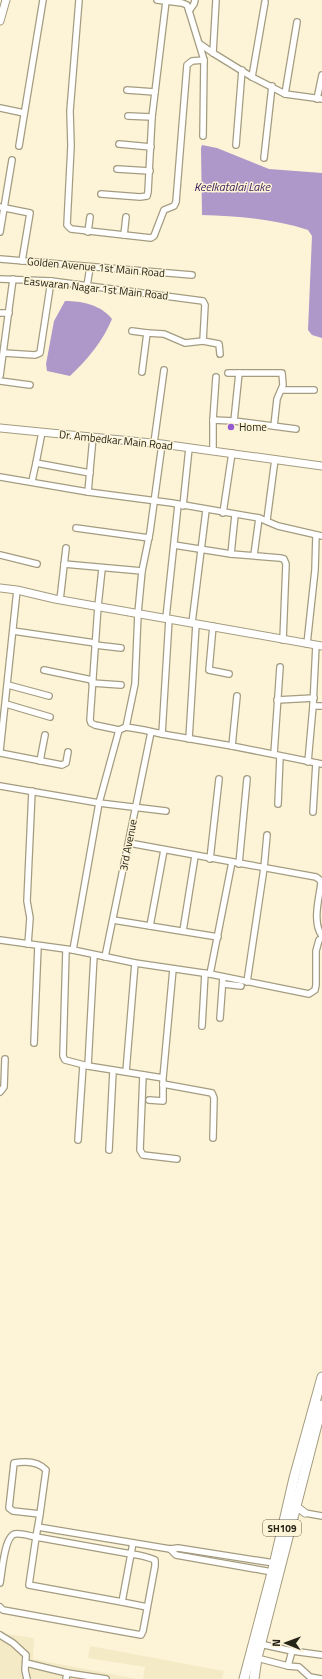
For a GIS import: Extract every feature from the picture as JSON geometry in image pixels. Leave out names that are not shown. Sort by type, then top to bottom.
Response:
[{"type":"main road","name":"SH109","points":[[244,1679],[272,1572],[294,1478],[322,1377]]},
{"type":"main road","name":"SH109","points":[[254,1679],[260,1644],[322,1405]]},
{"type":"street","points":[[0,21],[6,0]]},
{"type":"street","points":[[19,146],[43,0]]},
{"type":"street","points":[[79,0],[70,111],[71,146],[67,225],[71,229],[151,238],[154,236],[164,210],[174,206],[176,202],[186,65],[192,61],[204,60]]},
{"type":"street","points":[[157,0],[182,3],[186,5],[189,11],[204,60],[203,136]]},
{"type":"street","points":[[189,11],[195,0]]},
{"type":"street","points":[[213,53],[216,0]]},
{"type":"street","points":[[101,194],[146,196],[148,192],[152,117],[166,1]]},
{"type":"street","points":[[252,78],[265,2]]},
{"type":"street","points":[[285,94],[297,22]]},
{"type":"street","points":[[200,44],[242,70],[252,78],[272,86],[285,94],[320,99],[322,75]]},
{"type":"street","points":[[236,145],[242,70]]},
{"type":"street","points":[[264,158],[272,86]]},
{"type":"street","points":[[127,90],[155,92]]},
{"type":"street","points":[[0,108],[24,113]]},
{"type":"street","points":[[128,116],[152,117]]},
{"type":"street","points":[[119,144],[151,146]]},
{"type":"street","points":[[0,232],[2,207],[12,160]]},
{"type":"street","points":[[117,169],[150,171]]},
{"type":"street","points":[[2,207],[30,213],[22,260]]},
{"type":"street","points":[[88,232],[90,217]]},
{"type":"street","points":[[124,235],[126,217]]},
{"type":"street","name":"Golden Avenue 1st Main Road","points":[[0,259],[192,276]]},
{"type":"street","points":[[87,286],[90,267]]},
{"type":"street","name":"Easwaran Nagar 1st Main Road","points":[[0,279],[51,281],[203,301],[205,305],[203,341]]},
{"type":"street","points":[[0,376],[4,353],[3,340],[13,279]]},
{"type":"street","points":[[4,353],[40,354],[51,281]]},
{"type":"street","points":[[0,313],[8,313]]},
{"type":"street","points":[[132,331],[164,334],[185,343],[203,341],[219,344],[220,354]]},
{"type":"street","points":[[142,372],[147,333]]},
{"type":"street","points":[[126,727],[136,684],[138,613],[142,571],[149,538],[154,501],[164,370]]},
{"type":"street","points":[[228,373],[280,373],[283,375],[282,390],[277,399],[274,426]]},
{"type":"street","points":[[234,421],[239,373]]},
{"type":"street","points":[[212,451],[216,377]]},
{"type":"street","points":[[0,381],[30,385]]},
{"type":"street","points":[[282,390],[314,390]]},
{"type":"street","points":[[213,420],[234,421],[296,429]]},
{"type":"street","name":"Dr. Ambedkar Main Road","points":[[0,428],[158,444],[322,466]]},
{"type":"street","points":[[32,481],[42,432]]},
{"type":"street","points":[[88,492],[93,437]]},
{"type":"street","points":[[162,734],[168,619],[174,545],[189,448]]},
{"type":"street","points":[[223,513],[232,454]]},
{"type":"street","points":[[267,520],[275,459]]},
{"type":"street","points":[[36,463],[90,473]]},
{"type":"street","points":[[0,477],[259,518],[267,520],[278,526],[319,536],[307,644]]},
{"type":"street","points":[[189,740],[194,623],[206,510]]},
{"type":"street","points":[[231,554],[235,515]]},
{"type":"street","points":[[254,555],[259,518]]},
{"type":"street","points":[[76,528],[149,538]]},
{"type":"street","points":[[174,545],[231,554],[280,558],[284,560],[286,564],[283,640]]},
{"type":"street","points":[[60,600],[66,548]]},
{"type":"street","points":[[0,555],[37,564]]},
{"type":"street","points":[[64,564],[102,569],[142,571]]},
{"type":"street","points":[[102,569],[92,682],[90,711],[91,723],[119,730],[126,727],[189,740],[232,746],[319,763],[313,812]]},
{"type":"street","points":[[0,588],[319,646],[308,762]]},
{"type":"street","points":[[17,590],[0,752],[57,765],[65,765],[68,752]]},
{"type":"street","points":[[213,626],[209,670],[229,674]]},
{"type":"street","points":[[13,631],[122,648]]},
{"type":"street","points":[[274,754],[280,667]]},
{"type":"street","points":[[44,670],[92,682],[121,685]]},
{"type":"street","points":[[8,685],[49,696]]},
{"type":"street","points":[[232,746],[237,696]]},
{"type":"street","points":[[277,700],[314,698]]},
{"type":"street","points":[[6,704],[50,718]]},
{"type":"street","points":[[313,706],[322,706]]},
{"type":"street","points":[[74,950],[99,803],[119,730]]},
{"type":"street","name":"3rd Avenue","points":[[105,957],[151,732]]},
{"type":"street","points":[[40,761],[45,735]]},
{"type":"street","points":[[278,804],[280,756]]},
{"type":"street","points":[[210,859],[219,779]]},
{"type":"street","points":[[239,864],[247,779]]},
{"type":"street","points":[[0,786],[99,803],[166,811]]},
{"type":"street","points":[[28,944],[30,918],[26,901],[32,791]]},
{"type":"street","points":[[248,982],[264,868],[267,835]]},
{"type":"street","points":[[0,940],[74,950],[135,963],[312,993],[316,985],[317,945],[322,937],[319,932],[317,918],[320,880],[310,876],[210,859],[129,843]]},
{"type":"street","points":[[150,926],[164,850]]},
{"type":"street","points":[[183,931],[195,856]]},
{"type":"street","points":[[202,1026],[207,974],[218,937],[232,862]]},
{"type":"street","points":[[113,920],[218,937]]},
{"type":"street","points":[[34,1043],[38,946]]},
{"type":"street","points":[[66,950],[63,1056],[65,1060],[86,1066],[143,1075],[212,1093],[214,1098],[213,1138]]},
{"type":"street","points":[[78,1140],[86,1066],[94,955]]},
{"type":"street","points":[[126,1072],[135,963]]},
{"type":"street","points":[[149,1100],[163,1101],[163,1081],[173,969]]},
{"type":"street","points":[[220,1018],[223,977]]},
{"type":"street","points":[[223,984],[241,986]]},
{"type":"street","points":[[0,1092],[4,1087],[5,1059]]},
{"type":"street","points":[[109,1150],[113,1071]]},
{"type":"street","points":[[143,1075],[140,1150],[144,1155],[177,1159]]},
{"type":"street","points":[[40,1514],[13,1511],[9,1508],[14,1463],[36,1463],[46,1470],[40,1514],[29,1584],[147,1607]]},
{"type":"street","points":[[296,1506],[306,1513],[322,1516]]},
{"type":"street","points":[[38,1527],[170,1549],[178,1548],[274,1563]]},
{"type":"street","points":[[0,1584],[9,1537],[14,1534],[131,1554],[155,1560],[143,1631],[141,1635],[3,1610],[0,1607]]},
{"type":"street","points":[[122,1602],[133,1543]]},
{"type":"street","points":[[170,1549],[176,1555],[272,1572]]},
{"type":"street","points":[[0,1635],[13,1643],[26,1655],[27,1679]]},
{"type":"street","points":[[260,1644],[292,1652],[322,1655]]},
{"type":"street","points":[[288,1666],[292,1652]]},
{"type":"street","points":[[257,1658],[288,1666],[299,1667],[310,1677],[321,1679]]},
{"type":"street","points":[[26,1663],[66,1676],[106,1679]]},
{"type":"shaded area","points":[[0,1633],[34,1638],[33,1659],[137,1679],[0,1679]]},
{"type":"shaded area","points":[[90,1646],[224,1671],[222,1679],[143,1679],[145,1667],[88,1658]]},
{"type":"water","name":"Keelkatalai Lake","points":[[202,145],[217,148],[269,169],[322,173],[322,338],[312,335],[308,330],[312,236],[308,230],[282,223],[242,217],[202,215]]},
{"type":"water","points":[[65,301],[84,303],[97,307],[108,314],[112,319],[94,350],[70,376],[47,371],[46,364],[54,321]]},
{"type":"place","name":"Home","points":[[231,427]]}]
